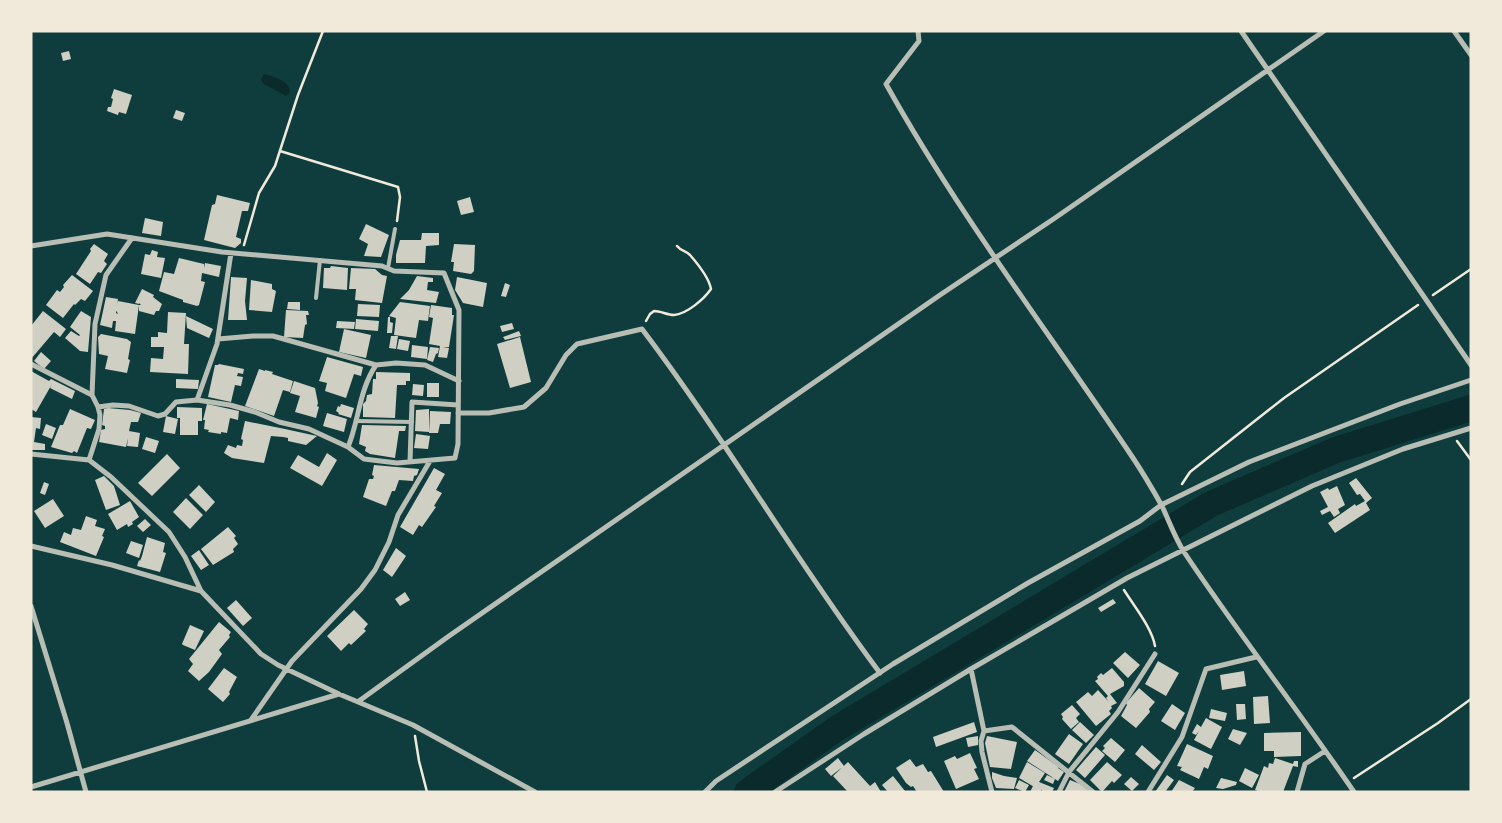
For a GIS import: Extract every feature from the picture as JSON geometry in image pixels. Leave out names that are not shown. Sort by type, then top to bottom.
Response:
[{"type":"street","points":[[918,31],[919,41],[886,84],[918,139],[995,258],[1134,460],[1161,505],[1183,551],[1256,657],[1354,792]]},
{"type":"street","points":[[1241,31],[1471,365]]},
{"type":"street","points":[[359,701],[449,636],[1324,31]]},
{"type":"street","points":[[1454,31],[1471,55]]},
{"type":"street","points":[[31,246],[107,234],[242,254],[382,266],[394,271],[444,273],[459,310],[458,444],[454,458],[397,463],[364,459],[348,447],[309,429],[279,422],[255,412],[230,405],[198,400],[176,402],[165,414],[158,416],[129,406],[113,405],[98,407]]},
{"type":"street","points":[[88,460],[99,429],[100,415],[92,395],[95,324],[106,275],[132,238]]},
{"type":"street","points":[[198,400],[218,339],[231,252]]},
{"type":"street","points":[[458,413],[489,412],[524,407],[546,388],[566,355],[576,344],[642,329],[666,361],[845,626],[880,672]]},
{"type":"street","points":[[218,339],[273,336],[376,365],[396,363],[426,365],[459,382]]},
{"type":"street","points":[[31,364],[92,395]]},
{"type":"street","points":[[348,447],[357,421],[364,389],[376,365]]},
{"type":"street","points":[[704,792],[716,781],[880,672],[1028,583],[1140,520],[1161,505],[1249,462],[1400,404],[1471,380]]},
{"type":"street","points":[[410,462],[412,402],[458,405]]},
{"type":"street","points":[[775,792],[864,734],[1120,582],[1312,486],[1403,449],[1471,428]]},
{"type":"street","points":[[31,454],[88,460],[111,477],[169,532],[185,556],[201,591],[261,654],[287,670],[413,725],[535,792]]},
{"type":"street","points":[[250,720],[292,661],[361,589],[375,570],[389,542],[398,515],[430,461]]},
{"type":"street","points":[[31,546],[112,565],[201,591]]},
{"type":"street","points":[[31,606],[86,792]]},
{"type":"street","points":[[1059,792],[1069,772],[1118,712],[1155,654]]},
{"type":"street","points":[[1148,792],[1182,736],[1206,670],[1256,657]]},
{"type":"street","points":[[971,669],[984,731],[981,741],[982,752],[992,792]]},
{"type":"street","points":[[31,787],[339,694]]},
{"type":"street","points":[[984,731],[1012,726],[1093,792]]},
{"type":"street","points":[[1297,792],[1305,764],[1325,751]]},
{"type":"lane","points":[[388,268],[395,229]]},
{"type":"lane","points":[[316,298],[320,260]]},
{"type":"lane","points":[[357,421],[412,422]]},
{"type":"path","points":[[242,254],[259,193],[275,166],[298,95],[323,31]]},
{"type":"path","points":[[280,151],[398,187],[400,198],[395,229]]},
{"type":"path","points":[[642,329],[650,314],[654,311],[678,314],[690,308],[707,295],[711,289],[708,281],[690,255],[680,250],[677,246]]},
{"type":"path","points":[[1171,501],[1190,472],[1284,398],[1471,269]]},
{"type":"path","points":[[1452,433],[1471,460]]},
{"type":"path","points":[[1120,582],[1154,641],[1155,654]]},
{"type":"path","points":[[1348,782],[1471,699]]},
{"type":"path","points":[[413,725],[427,792]]},
{"type":"water","points":[[264,74],[284,82],[290,93],[286,96],[264,84],[261,80]]},
{"type":"building","points":[[69,51],[71,59],[63,61],[61,53]]},
{"type":"building","points":[[114,89],[132,95],[126,114],[119,112],[118,115],[107,111],[108,107],[111,107]]},
{"type":"building","points":[[176,110],[185,113],[182,121],[173,118]]},
{"type":"building","points":[[217,195],[250,203],[248,211],[242,211],[236,237],[241,239],[241,243],[235,248],[204,240],[212,205],[215,204]]},
{"type":"building","points":[[470,197],[474,212],[461,215],[457,201]]},
{"type":"building","points":[[145,218],[163,222],[161,236],[142,233]]},
{"type":"building","points":[[366,224],[389,235],[381,257],[364,256],[368,244],[359,239]]},
{"type":"building","points":[[422,233],[439,233],[439,245],[426,246],[425,263],[396,263],[400,240],[421,240]]},
{"type":"building","points":[[94,244],[108,254],[104,261],[107,264],[101,273],[98,272],[90,284],[76,274]]},
{"type":"building","points":[[454,244],[475,245],[474,271],[471,274],[453,271],[454,262],[451,262]]},
{"type":"building","points":[[152,250],[158,252],[157,257],[165,258],[161,278],[141,274],[145,254],[150,255]]},
{"type":"building","points":[[179,258],[204,264],[204,268],[205,263],[221,266],[219,277],[202,273],[201,281],[205,282],[199,305],[197,306],[159,291],[164,272],[174,274]]},
{"type":"building","points":[[331,266],[348,268],[347,290],[323,288],[324,268],[330,268]]},
{"type":"building","points":[[351,268],[375,269],[382,275],[387,276],[382,303],[355,300],[356,289],[349,289]]},
{"type":"building","points":[[72,275],[93,291],[85,301],[81,299],[74,304],[63,318],[46,305],[57,290],[60,292],[64,287],[63,285]]},
{"type":"building","points":[[417,276],[433,278],[433,282],[428,282],[427,290],[439,292],[436,303],[400,299],[409,290]]},
{"type":"building","points":[[231,277],[247,278],[245,301],[247,320],[228,320]]},
{"type":"building","points":[[457,277],[487,283],[483,307],[463,303],[455,290]]},
{"type":"building","points":[[251,280],[272,284],[272,289],[276,291],[272,312],[249,310]]},
{"type":"building","points":[[505,283],[510,285],[506,297],[501,296]]},
{"type":"building","points":[[142,289],[154,295],[153,297],[162,304],[159,311],[156,311],[154,315],[139,311],[139,305],[141,305],[135,303]]},
{"type":"building","points":[[106,297],[118,299],[117,305],[118,301],[139,305],[135,334],[115,331],[116,321],[113,321],[112,328],[100,325]]},
{"type":"building","points":[[288,302],[300,302],[300,310],[287,309]]},
{"type":"building","points":[[400,302],[430,306],[428,321],[419,320],[416,338],[394,335],[396,318],[389,316]]},
{"type":"building","points":[[358,304],[380,305],[379,317],[357,316]]},
{"type":"building","points":[[431,305],[452,308],[452,315],[454,315],[449,347],[443,347],[449,348],[447,358],[438,357],[440,346],[429,344],[433,318],[429,317]]},
{"type":"building","points":[[286,310],[308,311],[309,315],[306,315],[307,324],[305,325],[303,338],[284,337]]},
{"type":"building","points":[[43,311],[66,329],[60,337],[54,332],[31,359],[31,326]]},
{"type":"building","points":[[81,311],[91,317],[88,352],[80,351],[65,338],[71,331],[80,335],[70,327]]},
{"type":"building","points":[[168,312],[186,313],[184,344],[189,344],[188,374],[150,372],[151,358],[163,359],[164,347],[151,347],[151,337],[158,337],[158,332],[167,333]]},
{"type":"building","points":[[186,316],[213,329],[209,338],[187,328]]},
{"type":"building","points":[[388,317],[390,317],[390,322],[393,323],[392,333],[387,333]]},
{"type":"building","points":[[356,319],[379,321],[378,331],[355,329]]},
{"type":"building","points":[[337,321],[355,322],[354,329],[336,328]]},
{"type":"building","points":[[512,323],[514,329],[502,332],[500,326]]},
{"type":"building","points":[[344,329],[371,335],[366,358],[339,352]]},
{"type":"building","points":[[519,331],[521,336],[505,340],[503,337]]},
{"type":"building","points":[[101,334],[127,339],[131,342],[127,373],[105,369],[108,356],[99,354],[98,337]]},
{"type":"building","points":[[391,336],[398,336],[396,349],[389,348]]},
{"type":"building","points":[[520,337],[531,382],[510,388],[497,344]]},
{"type":"building","points":[[399,339],[410,341],[408,351],[397,349]]},
{"type":"building","points":[[412,345],[428,347],[427,359],[411,357]]},
{"type":"building","points":[[430,347],[439,348],[433,362],[427,360]]},
{"type":"building","points":[[41,352],[51,361],[44,369],[34,361]]},
{"type":"building","points":[[327,357],[363,367],[361,376],[354,374],[346,398],[325,391],[327,383],[319,381]]},
{"type":"building","points":[[219,364],[244,369],[243,374],[238,373],[237,376],[243,377],[241,386],[235,385],[231,402],[208,397],[215,365]]},
{"type":"building","points":[[259,369],[273,372],[272,374],[293,381],[290,392],[283,390],[274,416],[245,406]]},
{"type":"building","points":[[31,371],[49,381],[51,379],[75,391],[72,399],[50,388],[52,384],[36,412],[31,409]]},
{"type":"building","points":[[376,372],[410,373],[410,381],[406,381],[406,385],[397,385],[395,418],[363,417],[363,404],[366,401],[367,395],[372,394],[373,379],[376,379]]},
{"type":"building","points":[[176,379],[199,380],[198,389],[176,388]]},
{"type":"building","points":[[294,381],[315,388],[317,406],[319,407],[316,418],[295,412],[300,396],[290,393]]},
{"type":"building","points":[[427,383],[439,383],[439,397],[427,397]]},
{"type":"building","points":[[413,384],[424,385],[423,396],[412,395]]},
{"type":"building","points":[[207,404],[239,411],[238,420],[230,418],[227,433],[208,432],[209,430],[204,429],[205,420],[203,420]]},
{"type":"building","points":[[341,404],[354,408],[351,418],[338,414],[336,411]]},
{"type":"building","points":[[177,407],[202,408],[202,421],[198,421],[198,435],[180,435],[180,418],[177,418]]},
{"type":"building","points":[[70,409],[95,420],[91,429],[87,428],[77,453],[51,447],[60,425],[63,425]]},
{"type":"building","points":[[104,409],[141,413],[138,422],[131,422],[129,431],[140,433],[138,447],[127,446],[128,438],[126,447],[99,442],[101,430],[105,429],[105,426],[102,425]]},
{"type":"building","points":[[429,409],[429,432],[415,431],[416,410]]},
{"type":"building","points":[[430,411],[451,412],[450,424],[440,424],[438,433],[429,433]]},
{"type":"building","points":[[327,413],[347,419],[344,432],[323,426]]},
{"type":"building","points":[[166,416],[178,419],[175,434],[163,432]]},
{"type":"building","points":[[31,417],[41,418],[40,429],[36,428],[34,442],[45,444],[45,450],[31,450]]},
{"type":"building","points":[[245,421],[317,436],[306,445],[288,441],[288,438],[271,436],[264,463],[232,458],[224,453],[228,445],[236,448],[237,445],[242,446],[243,440],[241,439]]},
{"type":"building","points":[[46,424],[56,428],[52,439],[42,435]]},
{"type":"building","points":[[362,425],[406,426],[405,431],[399,431],[395,458],[370,454],[365,451],[366,447],[359,444]]},
{"type":"building","points":[[416,434],[430,436],[428,449],[414,448]]},
{"type":"building","points":[[146,437],[159,441],[155,453],[142,449]]},
{"type":"building","points":[[327,453],[337,460],[322,486],[290,468],[298,455],[319,467]]},
{"type":"building","points":[[167,454],[180,468],[152,496],[138,483]]},
{"type":"building","points":[[374,465],[419,469],[413,481],[399,480],[386,506],[363,497],[369,479],[373,479]]},
{"type":"building","points":[[434,468],[445,474],[436,490],[442,493],[434,506],[436,507],[422,527],[419,525],[413,535],[400,527]]},
{"type":"building","points":[[104,476],[114,486],[120,505],[106,510],[95,480]]},
{"type":"building","points":[[1356,478],[1372,498],[1366,503],[1370,510],[1335,533],[1328,523],[1355,504],[1356,506],[1365,501],[1360,494],[1357,495],[1349,483]]},
{"type":"building","points":[[44,482],[49,484],[45,495],[40,493]]},
{"type":"building","points":[[199,485],[215,502],[206,512],[189,495]]},
{"type":"building","points":[[1337,486],[1345,505],[1338,509],[1340,513],[1334,517],[1330,511],[1322,515],[1320,511],[1328,507],[1320,492]]},
{"type":"building","points":[[186,498],[203,515],[190,529],[173,512]]},
{"type":"building","points":[[53,499],[64,516],[45,528],[34,511]]},
{"type":"building","points":[[130,501],[139,517],[128,527],[127,524],[117,530],[108,514]]},
{"type":"building","points":[[86,516],[97,520],[95,526],[105,529],[102,536],[104,537],[96,556],[60,542],[64,532],[71,535],[73,528],[81,530]]},
{"type":"building","points":[[145,519],[151,525],[143,532],[137,526]]},
{"type":"building","points":[[228,527],[236,536],[234,538],[238,544],[233,549],[234,552],[213,565],[201,549]]},
{"type":"building","points":[[147,537],[165,543],[163,552],[166,553],[160,572],[137,566]]},
{"type":"building","points":[[131,541],[143,545],[139,558],[126,553]]},
{"type":"building","points":[[396,548],[406,556],[392,577],[383,570]]},
{"type":"building","points":[[199,550],[209,565],[201,570],[191,556]]},
{"type":"building","points":[[405,592],[410,600],[400,606],[395,599]]},
{"type":"building","points":[[1113,599],[1116,603],[1101,612],[1098,608]]},
{"type":"building","points":[[236,600],[252,618],[243,626],[227,608]]},
{"type":"building","points":[[354,610],[368,624],[364,629],[366,631],[351,645],[349,643],[341,651],[327,636]]},
{"type":"building","points":[[219,622],[231,632],[230,637],[219,650],[222,654],[209,672],[199,681],[188,671],[193,664],[189,659]]},
{"type":"building","points":[[190,625],[204,631],[195,650],[182,644]]},
{"type":"building","points":[[1125,652],[1140,665],[1128,678],[1113,663]]},
{"type":"building","points":[[1158,661],[1179,673],[1166,696],[1145,684]]},
{"type":"building","points":[[224,668],[237,677],[229,692],[230,694],[223,702],[208,689]]},
{"type":"building","points":[[1112,668],[1124,682],[1124,686],[1110,694],[1117,703],[1111,706],[1112,708],[1109,711],[1111,714],[1096,726],[1076,702],[1088,692],[1092,696],[1098,690],[1109,702],[1106,698],[1108,696],[1095,681],[1101,673],[1103,675]]},
{"type":"building","points":[[1244,671],[1246,686],[1222,690],[1220,675]]},
{"type":"building","points":[[1139,688],[1155,702],[1149,709],[1150,712],[1136,728],[1121,716],[1127,705],[1126,703]]},
{"type":"building","points":[[1268,696],[1270,723],[1254,724],[1253,697]]},
{"type":"building","points":[[1172,704],[1185,713],[1175,730],[1161,721]]},
{"type":"building","points":[[1236,704],[1245,704],[1246,719],[1237,720]]},
{"type":"building","points":[[1072,705],[1080,714],[1076,718],[1079,722],[1071,729],[1062,719],[1061,714]]},
{"type":"building","points":[[1211,709],[1227,713],[1225,721],[1209,718]]},
{"type":"building","points":[[1206,718],[1222,727],[1211,749],[1194,740],[1199,731],[1196,735],[1192,733],[1197,724],[1201,727]]},
{"type":"building","points":[[974,722],[977,732],[936,747],[933,737]]},
{"type":"building","points":[[1080,722],[1094,735],[1086,743],[1072,730]]},
{"type":"building","points":[[1233,729],[1247,733],[1240,745],[1228,739]]},
{"type":"building","points":[[1301,732],[1301,756],[1274,757],[1274,751],[1264,751],[1264,733]]},
{"type":"building","points":[[1069,734],[1083,744],[1069,764],[1055,754]]},
{"type":"building","points":[[978,736],[978,745],[968,747],[966,738]]},
{"type":"building","points":[[987,736],[1017,742],[1011,769],[990,767],[985,743]]},
{"type":"building","points":[[1111,738],[1125,750],[1115,762],[1102,751],[1105,748],[1103,746]]},
{"type":"building","points":[[1187,744],[1213,756],[1208,769],[1204,767],[1199,779],[1180,770],[1182,767],[1177,766]]},
{"type":"building","points":[[1142,745],[1161,762],[1154,770],[1135,754]]},
{"type":"building","points":[[1096,747],[1105,755],[1085,778],[1076,770]]},
{"type":"building","points":[[1035,750],[1064,772],[1058,781],[1027,761]]},
{"type":"building","points":[[970,753],[977,768],[974,769],[979,779],[956,789],[944,761],[955,756],[957,759]]},
{"type":"building","points":[[838,758],[844,766],[831,776],[825,769]]},
{"type":"building","points":[[1275,758],[1293,764],[1294,761],[1298,761],[1298,767],[1293,766],[1283,792],[1255,790],[1264,766],[1268,768],[1269,763],[1273,764]]},
{"type":"building","points":[[910,759],[916,767],[923,764],[928,772],[931,771],[944,792],[917,792],[913,786],[911,787],[906,783],[896,768]]},
{"type":"building","points":[[848,762],[870,786],[875,782],[881,792],[848,792],[833,776]]},
{"type":"building","points":[[1027,762],[1045,773],[1039,782],[1054,788],[1052,792],[1042,792],[1042,789],[1041,792],[1030,792],[1033,786],[1019,778]]},
{"type":"building","points":[[1107,762],[1122,775],[1114,783],[1112,781],[1102,792],[1090,780]]},
{"type":"building","points":[[1245,768],[1259,775],[1252,788],[1239,781]]},
{"type":"building","points":[[992,772],[1017,778],[1014,789],[996,788]]},
{"type":"building","points":[[1047,775],[1055,779],[1053,784],[1044,780]]},
{"type":"building","points":[[1167,775],[1174,780],[1165,792],[1155,792]]},
{"type":"building","points":[[893,776],[904,792],[888,792],[882,785]]},
{"type":"building","points":[[1131,777],[1139,784],[1132,791],[1124,784]]},
{"type":"building","points":[[1221,778],[1237,782],[1236,785],[1223,789],[1216,788]]},
{"type":"building","points":[[1019,780],[1029,785],[1025,792],[1015,788]]},
{"type":"building","points":[[1070,780],[1085,786],[1088,790],[1087,792],[1064,792]]},
{"type":"building","points":[[1179,780],[1195,788],[1192,792],[1171,792]]},
{"type":"waterway","points":[[747,792],[836,729],[1211,504],[1336,450],[1471,408]]}]
